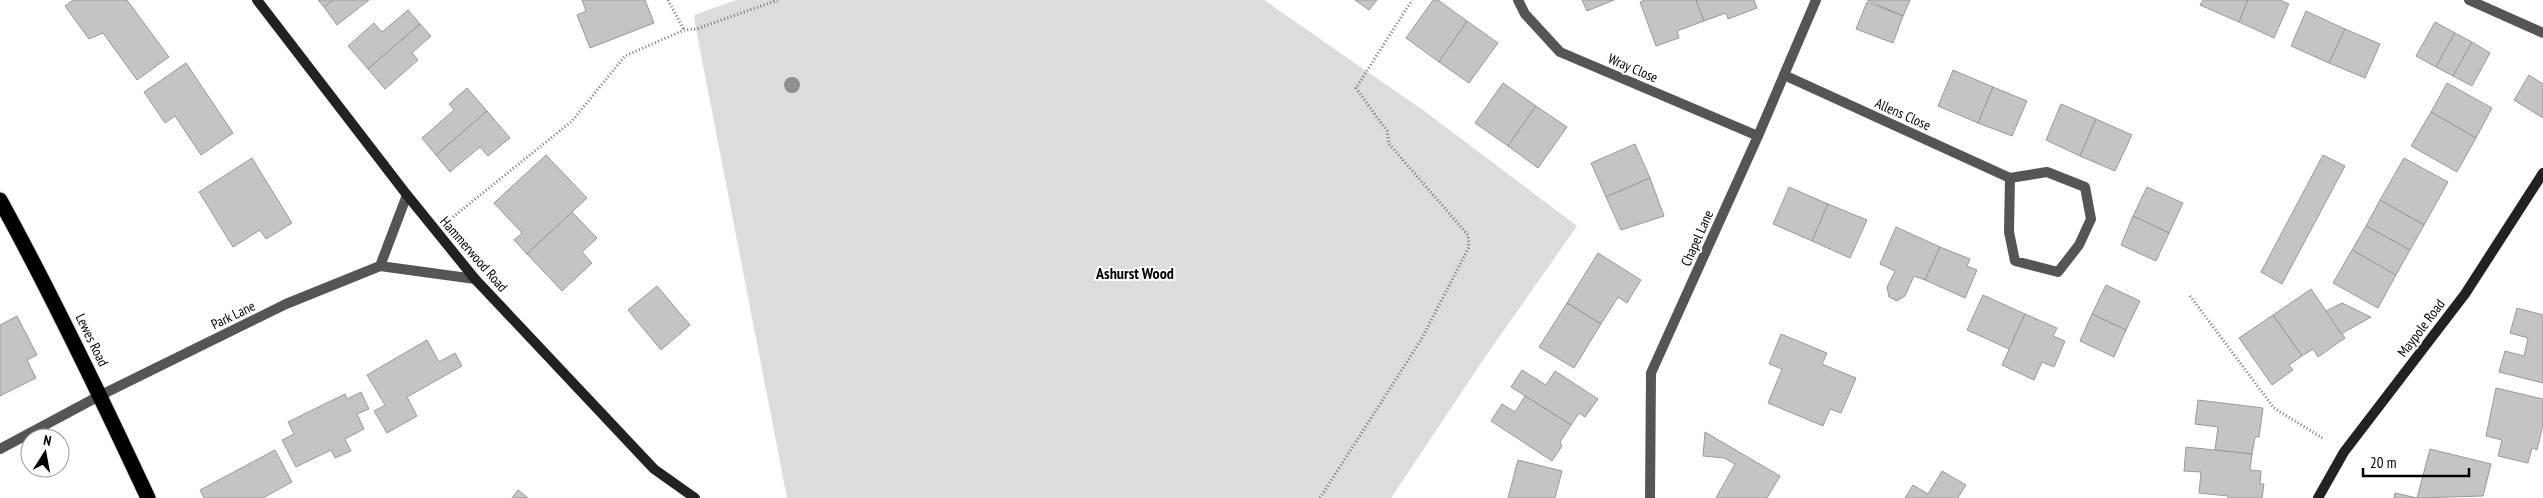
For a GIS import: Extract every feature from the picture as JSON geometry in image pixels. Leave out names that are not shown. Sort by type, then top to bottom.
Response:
[{"type":"highway","name":"Lewes Road","points":[[0,200],[45,282],[148,498]]},
{"type":"street","name":"Wray Close","points":[[1518,0],[1525,14],[1560,52],[1758,136]]},
{"type":"street","name":"Chapel Lane","points":[[1650,498],[1651,373],[1758,136],[1816,0]]},
{"type":"street","points":[[2469,0],[2543,33]]},
{"type":"street","name":"Hammerwood Road","points":[[260,1],[407,195],[475,279],[654,469],[695,498]]},
{"type":"street","name":"Allens Close","points":[[1784,75],[2010,178]]},
{"type":"street","points":[[2047,172],[2085,187],[2091,219],[2079,245],[2058,272],[2015,261],[2009,232],[2010,178],[2047,172]]},
{"type":"street","name":"Maypole Road","points":[[2318,498],[2344,452],[2465,294],[2543,172]]},
{"type":"street","points":[[407,195],[380,266],[475,279]]},
{"type":"street","name":"Park Lane","points":[[0,449],[101,396],[286,304],[380,266]]},
{"type":"path","points":[[668,0],[684,30]]},
{"type":"path","points":[[435,231],[572,121],[625,56],[684,30],[696,29],[778,0]]},
{"type":"path","points":[[1320,498],[1421,340],[1469,247],[1468,235],[1390,144],[1388,131],[1356,88],[1412,0]]},
{"type":"path","points":[[2190,296],[2274,408],[2344,452]]},
{"type":"shaded area","points":[[736,0],[1264,0],[1427,113],[1577,226],[1483,360],[1391,498],[787,498],[694,15]]},
{"type":"building","points":[[73,0],[127,0],[169,57],[137,80],[103,33],[89,39],[65,6]]},
{"type":"building","points":[[318,0],[333,0],[324,7]]},
{"type":"building","points":[[333,0],[369,0],[337,25],[324,7]]},
{"type":"building","points":[[582,0],[645,0],[654,23],[590,48],[577,15],[586,11]]},
{"type":"building","points":[[1355,0],[1377,0],[1369,10]]},
{"type":"building","points":[[1433,0],[1438,0],[1467,21],[1439,62],[1406,38]]},
{"type":"building","points":[[1582,0],[1614,0],[1587,11]]},
{"type":"building","points":[[1645,0],[1696,0],[1704,21],[1677,31],[1679,38],[1656,46],[1640,2]]},
{"type":"building","points":[[1696,0],[1754,0],[1757,8],[1728,19],[1726,13],[1704,21]]},
{"type":"building","points":[[1867,0],[1910,0],[1903,16]]},
{"type":"building","points":[[2203,0],[2248,0],[2239,22],[2200,5]]},
{"type":"building","points":[[2248,0],[2280,0],[2289,4],[2274,38],[2239,22]]},
{"type":"building","points":[[1867,2],[1903,16],[1893,43],[1856,29]]},
{"type":"building","points":[[408,10],[420,24],[368,69],[348,46],[374,23],[382,32]]},
{"type":"building","points":[[2306,11],[2345,29],[2329,63],[2291,46]]},
{"type":"building","points":[[1467,21],[1498,43],[1469,83],[1439,62]]},
{"type":"building","points":[[2435,22],[2455,33],[2436,67],[2416,56]]},
{"type":"building","points":[[420,24],[431,36],[412,53],[418,60],[385,89],[368,69]]},
{"type":"building","points":[[2345,29],[2380,44],[2365,78],[2329,63]]},
{"type":"building","points":[[2455,33],[2472,42],[2453,76],[2436,67]]},
{"type":"building","points":[[2472,42],[2490,53],[2472,86],[2453,76]]},
{"type":"building","points":[[186,63],[233,133],[201,155],[175,116],[165,123],[144,92]]},
{"type":"building","points":[[1953,70],[1993,87],[1978,123],[1938,106]]},
{"type":"building","points":[[2529,75],[2543,84],[2543,118],[2514,100]]},
{"type":"building","points":[[1503,83],[1536,106],[1508,146],[1475,123]]},
{"type":"building","points":[[2447,83],[2492,108],[2476,138],[2431,112]]},
{"type":"building","points":[[1993,87],[2027,101],[2012,136],[1978,123]]},
{"type":"building","points":[[467,88],[487,111],[436,155],[422,138],[454,110],[449,104]]},
{"type":"building","points":[[2061,104],[2096,119],[2080,156],[2046,140]]},
{"type":"building","points":[[1536,106],[1567,127],[1538,168],[1508,146]]},
{"type":"building","points":[[487,111],[510,138],[488,156],[480,147],[450,172],[436,155]]},
{"type":"building","points":[[2431,112],[2476,138],[2457,172],[2411,146]]},
{"type":"building","points":[[2096,119],[2132,135],[2115,171],[2080,156]]},
{"type":"building","points":[[1635,144],[1650,178],[1606,197],[1591,163]]},
{"type":"building","points":[[546,155],[587,198],[527,254],[514,240],[522,233],[494,203]]},
{"type":"building","points":[[2323,155],[2345,166],[2282,284],[2261,272]]},
{"type":"building","points":[[252,158],[292,223],[266,239],[260,230],[233,247],[199,192]]},
{"type":"building","points":[[2404,158],[2448,182],[2424,225],[2380,200]]},
{"type":"building","points":[[1650,178],[1664,216],[1621,230],[1606,197]]},
{"type":"building","points":[[1789,187],[1828,204],[1812,241],[1773,224]]},
{"type":"building","points":[[2147,187],[2183,203],[2169,233],[2133,216]]},
{"type":"building","points":[[2380,200],[2424,225],[2410,250],[2366,226]]},
{"type":"building","points":[[1828,204],[1867,220],[1850,258],[1812,241]]},
{"type":"building","points":[[572,212],[597,238],[582,252],[592,263],[562,291],[527,254]]},
{"type":"building","points":[[2133,216],[2169,233],[2156,261],[2121,245]]},
{"type":"building","points":[[2366,226],[2410,250],[2396,275],[2352,250]]},
{"type":"building","points":[[1896,227],[1940,247],[1925,280],[1914,276],[1905,296],[1897,301],[1889,297],[1887,287],[1895,271],[1880,264]]},
{"type":"building","points":[[1940,247],[1970,259],[1967,266],[1977,270],[1965,298],[1925,280]]},
{"type":"building","points":[[2352,250],[2396,275],[2378,308],[2333,283]]},
{"type":"building","points":[[1598,253],[1641,280],[1627,303],[1618,297],[1601,324],[1567,303]]},
{"type":"building","points":[[2106,285],[2140,301],[2126,330],[2092,314]]},
{"type":"building","points":[[657,286],[690,325],[661,350],[628,310]]},
{"type":"building","points":[[2311,289],[2345,338],[2318,357],[2313,349],[2302,356],[2273,315]]},
{"type":"building","points":[[1983,295],[2025,314],[2009,349],[1967,330]]},
{"type":"building","points":[[1567,303],[1601,324],[1574,368],[1539,347]]},
{"type":"building","points":[[2342,303],[2371,317],[2341,334],[2326,311]]},
{"type":"building","points":[[2517,308],[2543,315],[2543,383],[2499,372],[2505,351],[2524,356],[2528,338],[2510,333]]},
{"type":"building","points":[[2025,314],[2057,328],[2053,336],[2065,341],[2054,367],[2042,362],[2034,380],[2002,365]]},
{"type":"building","points":[[2092,314],[2126,330],[2114,357],[2080,341]]},
{"type":"building","points":[[2273,315],[2302,356],[2289,365],[2293,370],[2272,385],[2239,338]]},
{"type":"building","points":[[17,316],[37,355],[27,360],[36,378],[0,396],[0,325]]},
{"type":"building","points":[[1781,334],[1827,353],[1822,364],[1856,378],[1841,413],[1830,409],[1823,426],[1768,403],[1782,369],[1769,364]]},
{"type":"building","points":[[427,340],[439,362],[455,353],[462,366],[407,397],[417,416],[387,433],[374,411],[385,405],[367,375]]},
{"type":"building","points":[[1522,370],[1546,385],[1555,371],[1598,399],[1585,417],[1579,413],[1571,425],[1511,387]]},
{"type":"building","points":[[2496,388],[2543,399],[2543,425],[2537,450],[2532,448],[2528,463],[2498,456],[2502,440],[2486,436]]},
{"type":"building","points":[[361,392],[369,409],[357,414],[364,429],[345,439],[351,451],[335,458],[331,450],[296,467],[282,440],[294,434],[288,422],[345,394],[347,399]]},
{"type":"building","points":[[1525,396],[1571,425],[1560,442],[1562,446],[1552,461],[1491,421],[1502,404],[1515,412]]},
{"type":"building","points":[[2198,400],[2263,408],[2259,437],[2255,437],[2252,454],[2215,450],[2218,427],[2195,424]]},
{"type":"building","points":[[1705,432],[1780,476],[1767,498],[1716,498],[1735,464],[1724,458],[1703,456]]},
{"type":"building","points":[[2186,447],[2252,454],[2250,470],[2261,471],[2260,484],[2264,484],[2262,498],[2228,498],[2228,496],[2199,493],[2201,472],[2184,471]]},
{"type":"building","points":[[2430,449],[2491,464],[2483,496],[2417,498]]},
{"type":"building","points":[[275,450],[292,482],[263,498],[204,498],[200,490]]},
{"type":"building","points":[[1518,460],[1562,471],[1555,498],[1508,498]]},
{"type":"building","points":[[1942,471],[1966,485],[1958,498],[1905,498],[1913,485],[1928,494]]},
{"type":"building","points":[[518,490],[528,498],[512,498]]},
{"type":"building","points":[[2395,493],[2417,498],[2394,498]]},
{"type":"district","name":"Ashurst Wood","points":[[1135,273]]}]
